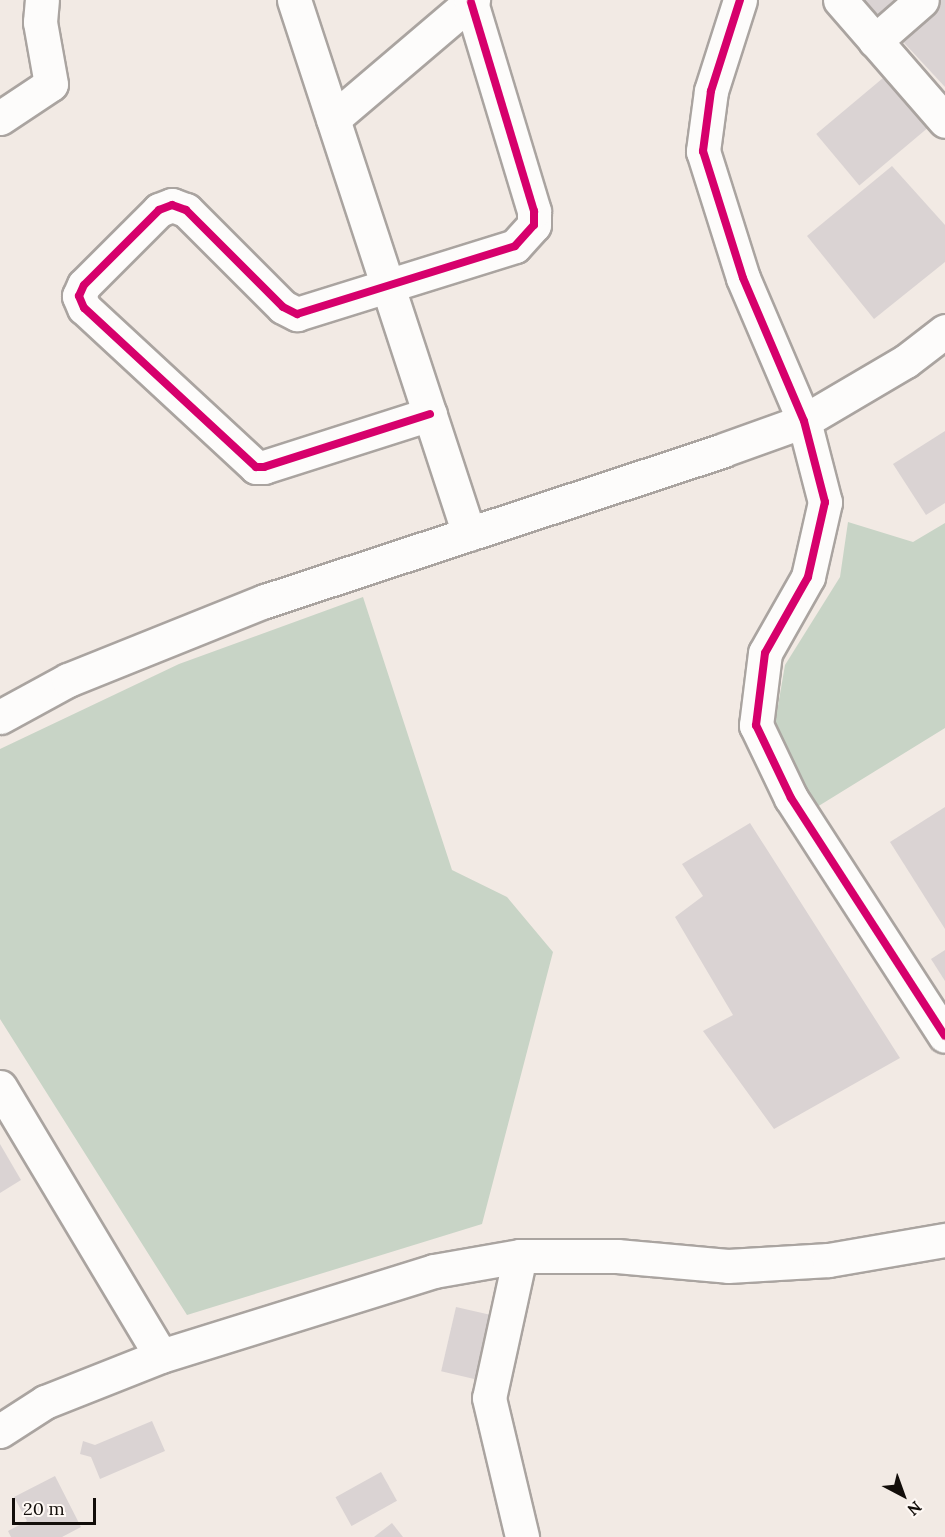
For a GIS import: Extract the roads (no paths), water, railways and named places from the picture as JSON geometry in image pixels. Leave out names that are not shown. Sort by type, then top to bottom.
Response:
[{"type":"street","points":[[0,118],[51,84],[40,22],[42,0]]},
{"type":"street","points":[[294,0],[470,534]]},
{"type":"street","points":[[740,0],[711,91],[702,152],[743,278],[804,421],[825,502],[808,577],[765,653],[756,725],[791,798],[945,1036]]},
{"type":"street","points":[[840,0],[945,121]]},
{"type":"street","points":[[875,41],[922,0]]},
{"type":"street","points":[[333,118],[472,1],[534,211],[534,225],[515,246],[306,314],[291,312],[186,210],[172,205],[159,210],[84,285],[79,296],[84,308],[256,467],[430,414]]},
{"type":"street","points":[[0,717],[68,680],[265,601],[723,450],[804,421],[906,361],[945,331]]},
{"type":"street","points":[[0,1087],[160,1356]]},
{"type":"street","points":[[0,1431],[45,1402],[160,1356],[434,1271],[520,1256],[617,1256],[728,1266],[829,1260],[945,1239]]},
{"type":"street","points":[[520,1256],[489,1398],[522,1537]]}]
